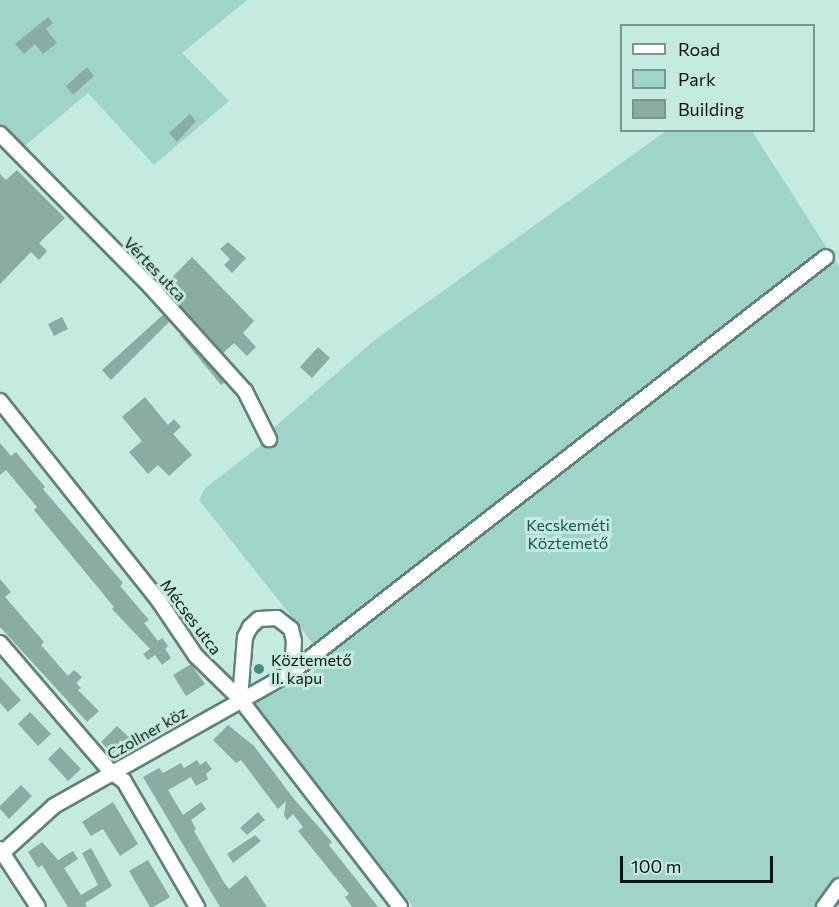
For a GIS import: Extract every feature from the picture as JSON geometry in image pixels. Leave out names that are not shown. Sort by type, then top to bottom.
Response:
[{"type":"street","name":"Vértes utca","points":[[0,134],[150,286],[245,391],[269,439]]},
{"type":"street","name":"Czollner köz","points":[[1,852],[54,806],[291,672],[825,257]]},
{"type":"street","name":"Mécses utca","points":[[0,401],[159,601],[195,656],[240,699],[400,907]]},
{"type":"street","points":[[240,699],[245,638],[250,627],[259,619],[277,618],[291,629],[294,640],[291,672]]},
{"type":"street","points":[[0,643],[111,772],[124,781],[197,907]]},
{"type":"street","points":[[1,852],[38,907]]},
{"type":"street","points":[[824,907],[839,886]]},
{"type":"green space","points":[[0,0],[247,0],[182,53],[229,101],[154,165],[88,93],[20,150],[0,129]]},
{"type":"green space","name":"Kecskeméti Köztemető","points":[[665,132],[753,132],[839,267],[839,907],[413,907],[254,703],[303,680],[327,661],[199,500],[205,488],[269,439],[270,431],[376,339]]},
{"type":"building","points":[[48,17],[53,23],[46,29],[57,43],[43,54],[35,44],[24,54],[15,44]]},
{"type":"building","points":[[87,67],[94,76],[73,95],[66,86]]},
{"type":"building","points":[[190,114],[196,121],[177,142],[169,133]]},
{"type":"building","points":[[17,170],[65,218],[39,243],[47,251],[39,260],[31,252],[0,284],[0,174],[6,180]]},
{"type":"building","points":[[228,242],[246,258],[232,273],[224,265],[230,259],[220,249]]},
{"type":"building","points":[[192,257],[254,321],[243,333],[256,347],[247,356],[234,343],[223,353],[163,287]]},
{"type":"building","points":[[164,314],[170,321],[111,380],[102,370]]},
{"type":"building","points":[[62,317],[68,329],[54,336],[48,324]]},
{"type":"building","points":[[181,334],[225,382],[221,385]]},
{"type":"building","points":[[318,347],[330,358],[312,378],[300,367]]},
{"type":"building","points":[[145,397],[168,425],[174,419],[181,427],[173,434],[192,455],[169,476],[158,465],[148,474],[129,452],[142,441],[122,417]]},
{"type":"building","points":[[0,443],[11,456],[16,452],[45,487],[43,489],[123,583],[120,586],[149,620],[144,623],[158,641],[162,638],[168,646],[165,649],[171,658],[162,665],[155,655],[148,660],[143,654],[150,649],[112,609],[114,607],[34,510],[37,507],[6,470],[0,475]]},
{"type":"building","points":[[0,579],[11,592],[5,597],[44,642],[41,645],[68,676],[74,670],[82,677],[76,683],[81,688],[78,690],[99,711],[87,722],[0,627]]},
{"type":"building","points":[[191,664],[205,684],[186,696],[173,675]]},
{"type":"building","points":[[0,677],[21,700],[8,712],[0,703]]},
{"type":"building","points":[[30,712],[51,734],[38,746],[18,724]]},
{"type":"building","points":[[228,725],[254,746],[294,799],[332,842],[329,845],[378,907],[352,907],[345,897],[349,894],[298,831],[303,827],[293,814],[287,820],[284,815],[286,801],[278,809],[241,760],[236,763],[213,740]]},
{"type":"building","points":[[117,726],[132,740],[121,751],[118,748],[113,754],[101,742]]},
{"type":"building","points":[[60,747],[81,769],[68,781],[48,759]]},
{"type":"building","points":[[197,760],[200,765],[206,761],[212,769],[206,774],[208,779],[196,786],[191,777],[168,790],[183,815],[201,802],[206,809],[191,820],[196,829],[194,831],[225,884],[229,889],[246,875],[267,907],[220,907],[143,777],[159,768],[163,773],[181,763],[184,768]]},
{"type":"building","points":[[21,785],[32,796],[9,819],[0,806]]},
{"type":"building","points":[[113,802],[138,844],[120,856],[103,829],[91,836],[82,822]]},
{"type":"building","points":[[258,812],[265,820],[247,835],[240,828]]},
{"type":"building","points":[[255,835],[261,841],[233,863],[227,854]]},
{"type":"building","points":[[42,842],[58,860],[73,851],[78,859],[64,868],[81,895],[98,885],[82,853],[91,848],[112,886],[85,903],[87,907],[68,907],[42,865],[38,868],[28,852]]},
{"type":"building","points":[[148,860],[170,897],[153,907],[150,907],[129,871]]},
{"type":"place","name":"Köztemető II. kapu","points":[[259,669]]}]
